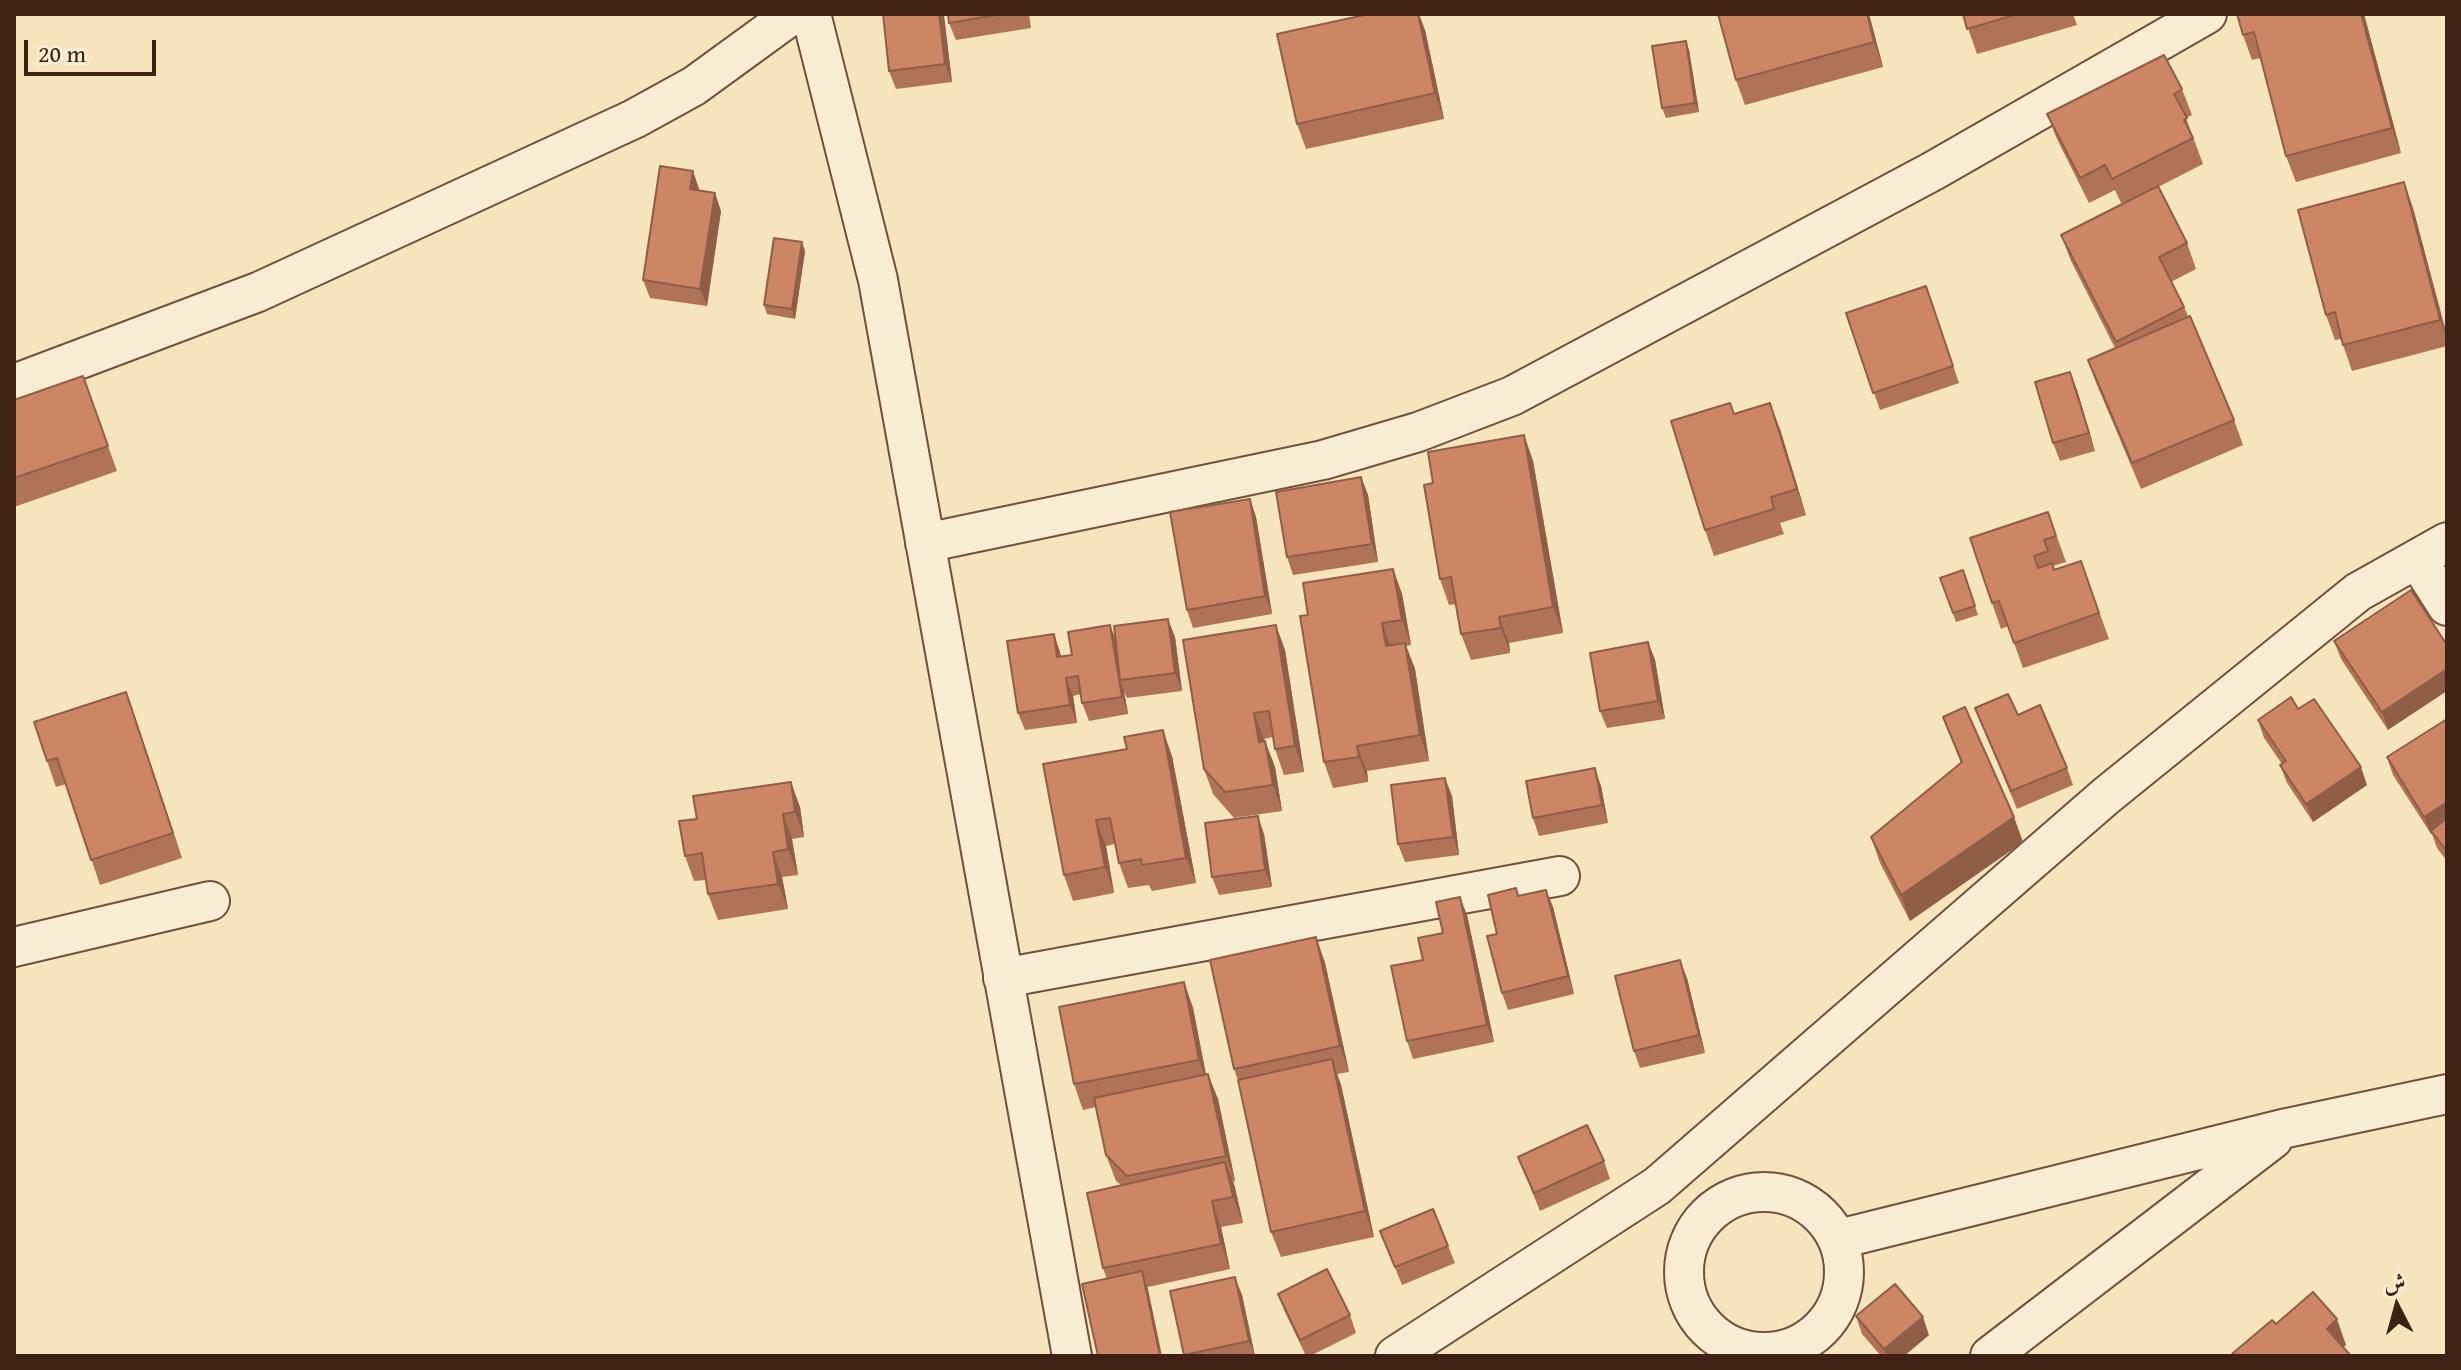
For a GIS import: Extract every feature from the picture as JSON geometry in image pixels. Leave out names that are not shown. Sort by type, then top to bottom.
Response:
[{"type":"street","points":[[14,384],[258,292],[634,119],[694,86],[793,14]]},
{"type":"street","points":[[811,14],[878,280],[1072,1356]]},
{"type":"street","points":[[925,543],[1323,460],[1418,432],[1512,396],[1933,171],[2207,14]]},
{"type":"street","points":[[1395,1356],[1657,1186],[2106,796],[2358,592],[2432,550],[2447,606]]},
{"type":"street","points":[[1003,978],[1560,876]]},
{"type":"street","points":[[14,947],[210,901]]},
{"type":"street","points":[[1839,1239],[2287,1128],[2447,1094]]},
{"type":"street","points":[[1990,1356],[2287,1128]]},
{"type":"street","points":[[1657,1186],[1697,1226]]},
{"type":"street","points":[[1772,1191],[1812,1206],[1839,1239],[1846,1271],[1839,1304],[1819,1331],[1793,1352],[1741,1348],[1718,1337],[1700,1320],[1688,1298],[1683,1273],[1686,1249],[1697,1226],[1730,1198],[1772,1191]]},
{"type":"building","points":[[883,14],[939,14],[945,64],[889,71]]},
{"type":"building","points":[[948,14],[1002,14],[949,23]]},
{"type":"building","points":[[1369,14],[1418,14],[1435,93],[1297,124],[1277,34]]},
{"type":"building","points":[[1718,14],[1867,14],[1874,42],[1736,80]]},
{"type":"building","points":[[1963,14],[2018,14],[1967,29]]},
{"type":"building","points":[[2237,14],[2361,14],[2392,128],[2286,156],[2254,32],[2243,35]]},
{"type":"building","points":[[1686,41],[1695,103],[1662,108],[1652,46]]},
{"type":"building","points":[[2164,55],[2182,89],[2174,94],[2187,118],[2184,120],[2193,138],[2112,179],[2105,165],[2080,178],[2047,114]]},
{"type":"building","points":[[660,166],[693,171],[690,189],[715,193],[700,289],[643,280]]},
{"type":"building","points":[[2404,182],[2440,320],[2343,345],[2335,312],[2326,315],[2298,210]]},
{"type":"building","points":[[2158,186],[2187,243],[2159,257],[2184,307],[2116,342],[2061,235]]},
{"type":"building","points":[[774,238],[802,242],[792,309],[764,305]]},
{"type":"building","points":[[1926,286],[1953,366],[1873,393],[1846,313]]},
{"type":"building","points":[[2190,316],[2234,420],[2132,463],[2088,360]]},
{"type":"building","points":[[2070,372],[2089,433],[2053,443],[2035,382]]},
{"type":"building","points":[[83,376],[108,446],[14,478],[14,400]]},
{"type":"building","points":[[1730,403],[1734,414],[1770,403],[1797,489],[1771,497],[1774,509],[1705,530],[1671,421]]},
{"type":"building","points":[[1524,435],[1553,607],[1499,617],[1501,628],[1461,634],[1451,577],[1440,579],[1424,485],[1433,483],[1428,452]]},
{"type":"building","points":[[1361,477],[1372,544],[1287,557],[1276,492]]},
{"type":"building","points":[[1250,499],[1265,596],[1187,610],[1170,512]]},
{"type":"building","points":[[2048,512],[2056,536],[2044,540],[2048,551],[2034,556],[2038,568],[2052,563],[2054,570],[2081,561],[2099,613],[2014,643],[1999,601],[1992,603],[1970,538]]},
{"type":"building","points":[[1393,569],[1402,620],[1382,623],[1386,646],[1405,643],[1420,735],[1357,746],[1359,757],[1324,762],[1300,616],[1308,615],[1303,583]]},
{"type":"building","points":[[1963,570],[1975,606],[1953,613],[1940,578]]},
{"type":"building","points":[[2411,590],[2447,645],[2447,669],[2382,712],[2334,641]]},
{"type":"building","points":[[1168,619],[1175,673],[1120,680],[1114,626]]},
{"type":"building","points":[[1110,625],[1122,697],[1082,703],[1078,676],[1066,678],[1070,705],[1018,713],[1007,641],[1054,634],[1057,657],[1072,655],[1068,632]]},
{"type":"building","points":[[1276,625],[1295,746],[1275,749],[1269,711],[1254,713],[1259,742],[1265,741],[1273,785],[1225,792],[1204,769],[1183,640]]},
{"type":"building","points":[[1648,642],[1658,701],[1600,711],[1590,653]]},
{"type":"building","points":[[126,692],[173,833],[91,860],[57,758],[47,761],[34,722]]},
{"type":"building","points":[[2008,694],[2018,715],[2040,705],[2067,768],[2011,791],[1975,708]]},
{"type":"building","points":[[2291,697],[2298,709],[2314,699],[2361,767],[2306,804],[2280,765],[2286,761],[2258,720]]},
{"type":"building","points":[[1965,707],[2014,817],[1901,895],[1871,837],[1962,762],[1943,717]]},
{"type":"building","points":[[2447,719],[2447,802],[2424,817],[2387,757]]},
{"type":"building","points":[[1163,730],[1186,858],[1142,865],[1141,859],[1119,863],[1110,818],[1096,820],[1105,867],[1064,875],[1043,764],[1127,749],[1124,737]]},
{"type":"building","points":[[1595,768],[1602,805],[1533,818],[1526,781]]},
{"type":"building","points":[[1445,778],[1453,837],[1398,844],[1391,785]]},
{"type":"building","points":[[791,782],[795,812],[783,814],[788,849],[773,852],[778,884],[708,894],[702,853],[685,856],[679,821],[697,819],[693,796]]},
{"type":"building","points":[[1258,816],[1265,870],[1212,877],[1205,823]]},
{"type":"building","points":[[2447,818],[2447,851],[2431,831]]},
{"type":"building","points":[[1516,888],[1518,896],[1546,890],[1568,976],[1502,993],[1487,936],[1497,934],[1488,895]]},
{"type":"building","points":[[1460,897],[1487,1025],[1407,1041],[1391,966],[1423,960],[1418,938],[1443,933],[1436,902]]},
{"type":"building","points":[[1316,937],[1340,1046],[1234,1069],[1210,960]]},
{"type":"building","points":[[1680,960],[1699,1035],[1634,1051],[1615,976]]},
{"type":"building","points":[[1184,982],[1199,1060],[1074,1084],[1059,1007]]},
{"type":"building","points":[[1332,1059],[1365,1211],[1271,1232],[1238,1080]]},
{"type":"building","points":[[1208,1074],[1226,1156],[1127,1176],[1106,1155],[1094,1098]]},
{"type":"building","points":[[1587,1125],[1604,1161],[1534,1193],[1518,1157]]},
{"type":"building","points":[[1225,1162],[1233,1197],[1212,1201],[1221,1244],[1103,1268],[1087,1193]]},
{"type":"building","points":[[1433,1209],[1448,1246],[1395,1267],[1380,1231]]},
{"type":"building","points":[[1327,1269],[1350,1315],[1300,1340],[1278,1294]]},
{"type":"building","points":[[1142,1271],[1160,1356],[1098,1356],[1082,1284]]},
{"type":"building","points":[[1235,1277],[1249,1341],[1184,1355],[1170,1291]]},
{"type":"building","points":[[1895,1284],[1923,1317],[1884,1349],[1856,1316]]},
{"type":"building","points":[[2313,1292],[2337,1319],[2327,1329],[2351,1356],[2232,1354],[2272,1320],[2276,1324]]}]
